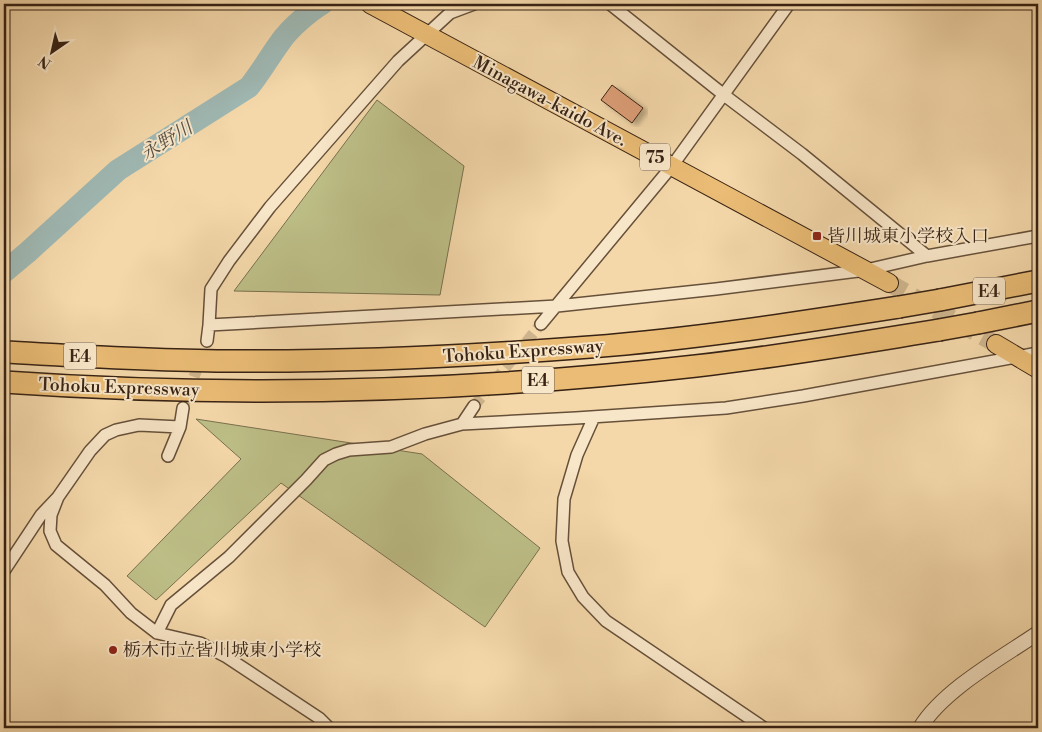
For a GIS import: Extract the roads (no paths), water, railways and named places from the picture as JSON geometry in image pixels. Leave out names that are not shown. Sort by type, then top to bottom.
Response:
[{"type":"highway","name":"Tohoku Expressway","points":[[4,352],[234,361],[447,356],[591,347],[764,328],[899,307],[1038,282]]},
{"type":"highway","name":"Tohoku Expressway","points":[[4,382],[135,388],[318,390],[447,386],[586,377],[698,366],[939,330],[1038,311]]},
{"type":"main road","name":"Minagawa-kaido Ave.","points":[[370,4],[889,283]]},
{"type":"main road","points":[[996,344],[1038,368]]},
{"type":"street","points":[[207,341],[211,289],[229,261],[270,207],[423,32],[450,13],[474,4]]},
{"type":"street","points":[[610,4],[724,95],[802,154],[927,256]]},
{"type":"street","points":[[541,324],[672,166],[789,4]]},
{"type":"street","points":[[209,325],[557,306],[716,289],[866,270],[927,256],[1038,236]]},
{"type":"street","points":[[157,633],[171,605],[229,557],[324,460],[336,454],[349,450],[391,447],[425,434],[462,424],[726,408],[803,396],[1038,353]]},
{"type":"street","points":[[462,424],[474,406]]},
{"type":"street","points":[[168,456],[180,427],[183,408]]},
{"type":"street","points":[[594,417],[576,455],[564,499],[562,541],[568,572],[583,597],[606,621],[764,728]]},
{"type":"street","points":[[4,571],[41,515],[58,497],[90,451],[105,435],[116,430],[139,425],[180,427]]},
{"type":"street","points":[[58,497],[51,515],[50,532],[56,545],[105,585],[130,613],[157,633],[200,644],[225,656],[319,718],[329,728]]},
{"type":"street","points":[[920,728],[925,720],[959,686],[1038,633]]},
{"type":"waterway","name":"永野川","points":[[4,272],[118,170],[249,87],[285,36],[311,11],[322,4]]},
{"type":"tunnel","points":[[889,283],[996,344]]},
{"type":"tunnel","points":[[474,406],[541,324]]},
{"type":"tunnel","points":[[183,408],[207,341]]},
{"type":"place","name":"皆川城東小学校入口","points":[[817,236]]},
{"type":"place","name":"栃木市立皆川城東小学校","points":[[113,650]]}]
